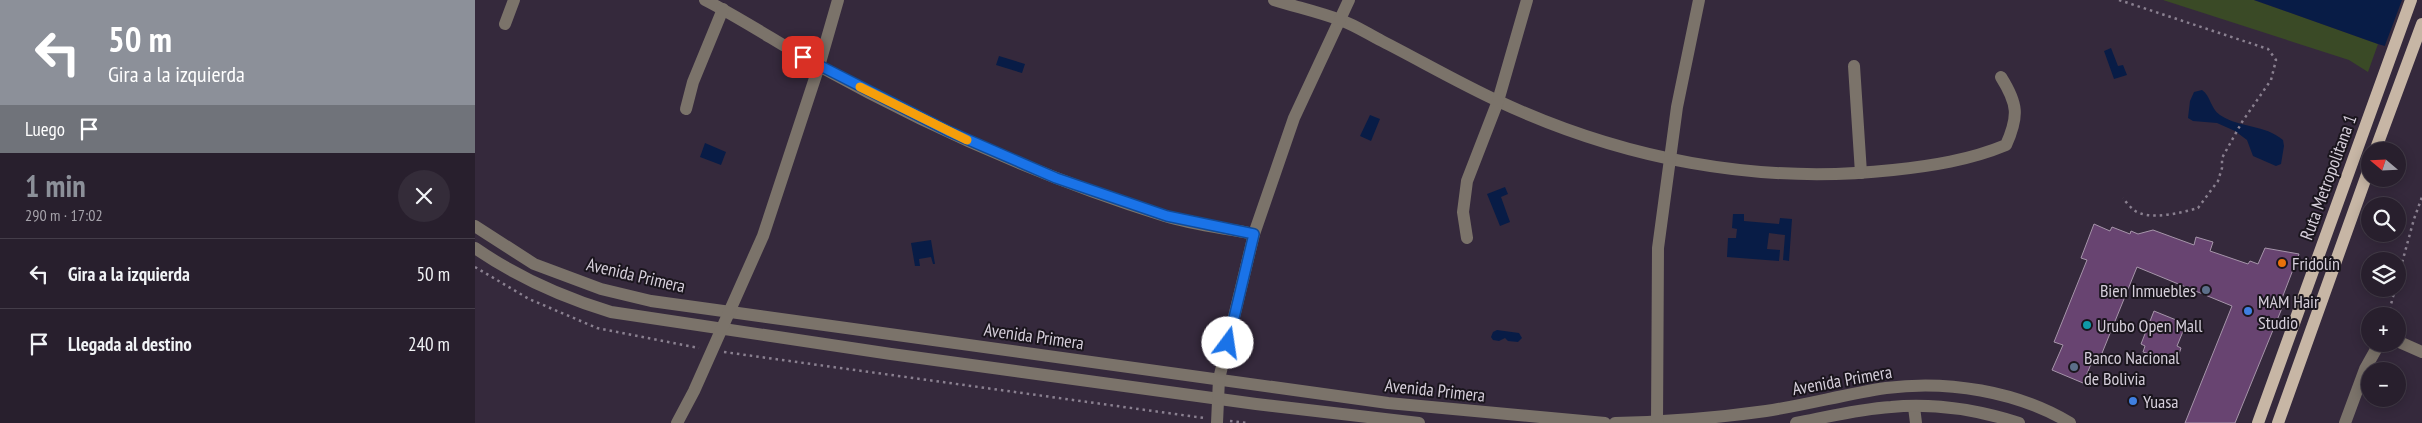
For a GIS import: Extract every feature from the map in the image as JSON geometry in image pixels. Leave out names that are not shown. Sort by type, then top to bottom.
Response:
[{"type":"main road","name":"Ruta Metropolitana 1","points":[[2258,423],[2411,0]]},
{"type":"main road","name":"Ruta Metropolitana 1","points":[[2378,142],[2422,24]]},
{"type":"main road","name":"Ruta Metropolitana 1","points":[[2278,423],[2362,188]]},
{"type":"street","points":[[505,24],[514,0]]},
{"type":"street","points":[[705,0],[819,66],[948,131],[1056,178],[1167,216],[1254,234]]},
{"type":"street","points":[[677,423],[722,330],[763,236],[819,66],[838,0]]},
{"type":"street","points":[[1274,0],[1341,20],[1498,101],[1564,130],[1670,160],[1734,170],[1827,175],[1861,173],[1925,166],[1987,153],[2006,145],[2014,126],[2015,106],[2001,77]]},
{"type":"street","points":[[1217,421],[1219,379],[1254,234],[1294,118],[1349,0]]},
{"type":"street","points":[[1467,238],[1463,212],[1467,181],[1498,101],[1527,0]]},
{"type":"street","points":[[1657,423],[1658,248],[1677,107],[1699,0]]},
{"type":"street","points":[[686,109],[693,82],[723,9]]},
{"type":"street","points":[[1854,66],[1861,173]]},
{"type":"street","name":"Avenida Primera","points":[[475,226],[534,264],[601,289],[651,301],[1388,403],[1605,423]]},
{"type":"street","name":"Avenida Primera","points":[[475,248],[524,278],[570,300],[611,312],[722,330],[1218,398],[1419,423]]},
{"type":"street","points":[[2406,345],[2422,352]]},
{"type":"street","points":[[2345,423],[2365,369],[2375,352]]},
{"type":"street","name":"Avenida Primera","points":[[1615,423],[1657,423],[1767,411],[1887,388],[1931,386],[1994,393],[2025,402],[2064,422]]},
{"type":"street","name":"Avenida Primera","points":[[1796,423],[1891,406],[1965,409],[2019,423]]},
{"type":"street","points":[[1914,407],[1916,423]]},
{"type":"path","points":[[2119,0],[2267,49],[2276,60],[2271,80],[2242,122],[2222,158],[2222,168],[2218,182],[2198,208],[2161,215],[2143,214],[2134,211],[2123,198]]},
{"type":"path","points":[[2405,252],[2422,197]]},
{"type":"path","points":[[475,267],[529,299],[597,328],[712,351],[1217,421],[1247,423]]},
{"type":"green space","points":[[2163,0],[2254,0],[2378,44],[2368,72],[2349,60]]},
{"type":"water","points":[[2254,0],[2422,0],[2422,57],[2378,44]]},
{"type":"water","points":[[2111,48],[2118,66],[2123,65],[2127,75],[2114,79],[2104,51]]},
{"type":"water","points":[[999,56],[1025,64],[1022,73],[996,65]]},
{"type":"water","points":[[2202,90],[2220,115],[2236,123],[2268,131],[2283,140],[2281,164],[2276,166],[2253,156],[2247,140],[2235,131],[2217,123],[2193,121],[2188,118],[2190,101],[2194,92]]},
{"type":"water","points":[[1370,115],[1380,119],[1371,141],[1360,136]]},
{"type":"water","points":[[705,143],[726,152],[721,165],[700,157]]},
{"type":"water","points":[[1505,187],[1508,194],[1501,197],[1510,222],[1500,226],[1487,194]]},
{"type":"water","points":[[1733,214],[1744,214],[1744,221],[1779,224],[1780,218],[1792,219],[1789,261],[1783,260],[1785,235],[1769,233],[1767,249],[1780,250],[1779,261],[1727,257],[1728,238],[1736,238],[1737,229],[1732,228]]},
{"type":"water","points":[[931,240],[935,264],[933,264],[931,257],[919,259],[920,266],[915,266],[911,243]]},
{"type":"water","points":[[1497,330],[1519,333],[1522,338],[1518,342],[1508,341],[1505,338],[1499,341],[1493,340],[1491,337],[1493,332]]},
{"type":"pier","points":[[2402,0],[2422,0],[2422,60],[2384,48]]},
{"type":"building","name":"Urubo Open Mall","points":[[2094,224],[2110,231],[2112,227],[2130,234],[2131,231],[2138,234],[2153,230],[2194,245],[2196,237],[2213,242],[2210,251],[2248,264],[2250,261],[2258,264],[2265,248],[2299,254],[2279,306],[2282,308],[2235,423],[2185,423],[2232,306],[2137,267],[2098,363],[2091,364],[2083,383],[2052,370],[2063,345],[2054,342],[2087,260],[2081,258]]},
{"type":"building","points":[[2154,311],[2186,324],[2177,346],[2181,348],[2176,363],[2143,352],[2145,346],[2141,344]]},
{"type":"slow traffic","points":[[860,87],[967,140]]},
{"type":"place","name":"Fridolín","points":[[2282,263]]},
{"type":"place","name":"Bien Inmuebles","points":[[2206,290]]},
{"type":"place","name":"MAM Hair Studio","points":[[2248,311]]},
{"type":"place","name":"Urubo Open Mall","points":[[2087,325]]},
{"type":"place","name":"Banco Nacional de Bolivia","points":[[2074,367]]},
{"type":"place","name":"Yuasa","points":[[2133,401]]},
{"type":"route","points":[[803,57],[948,131],[1056,178],[1167,216],[1254,234],[1228,343]]}]
